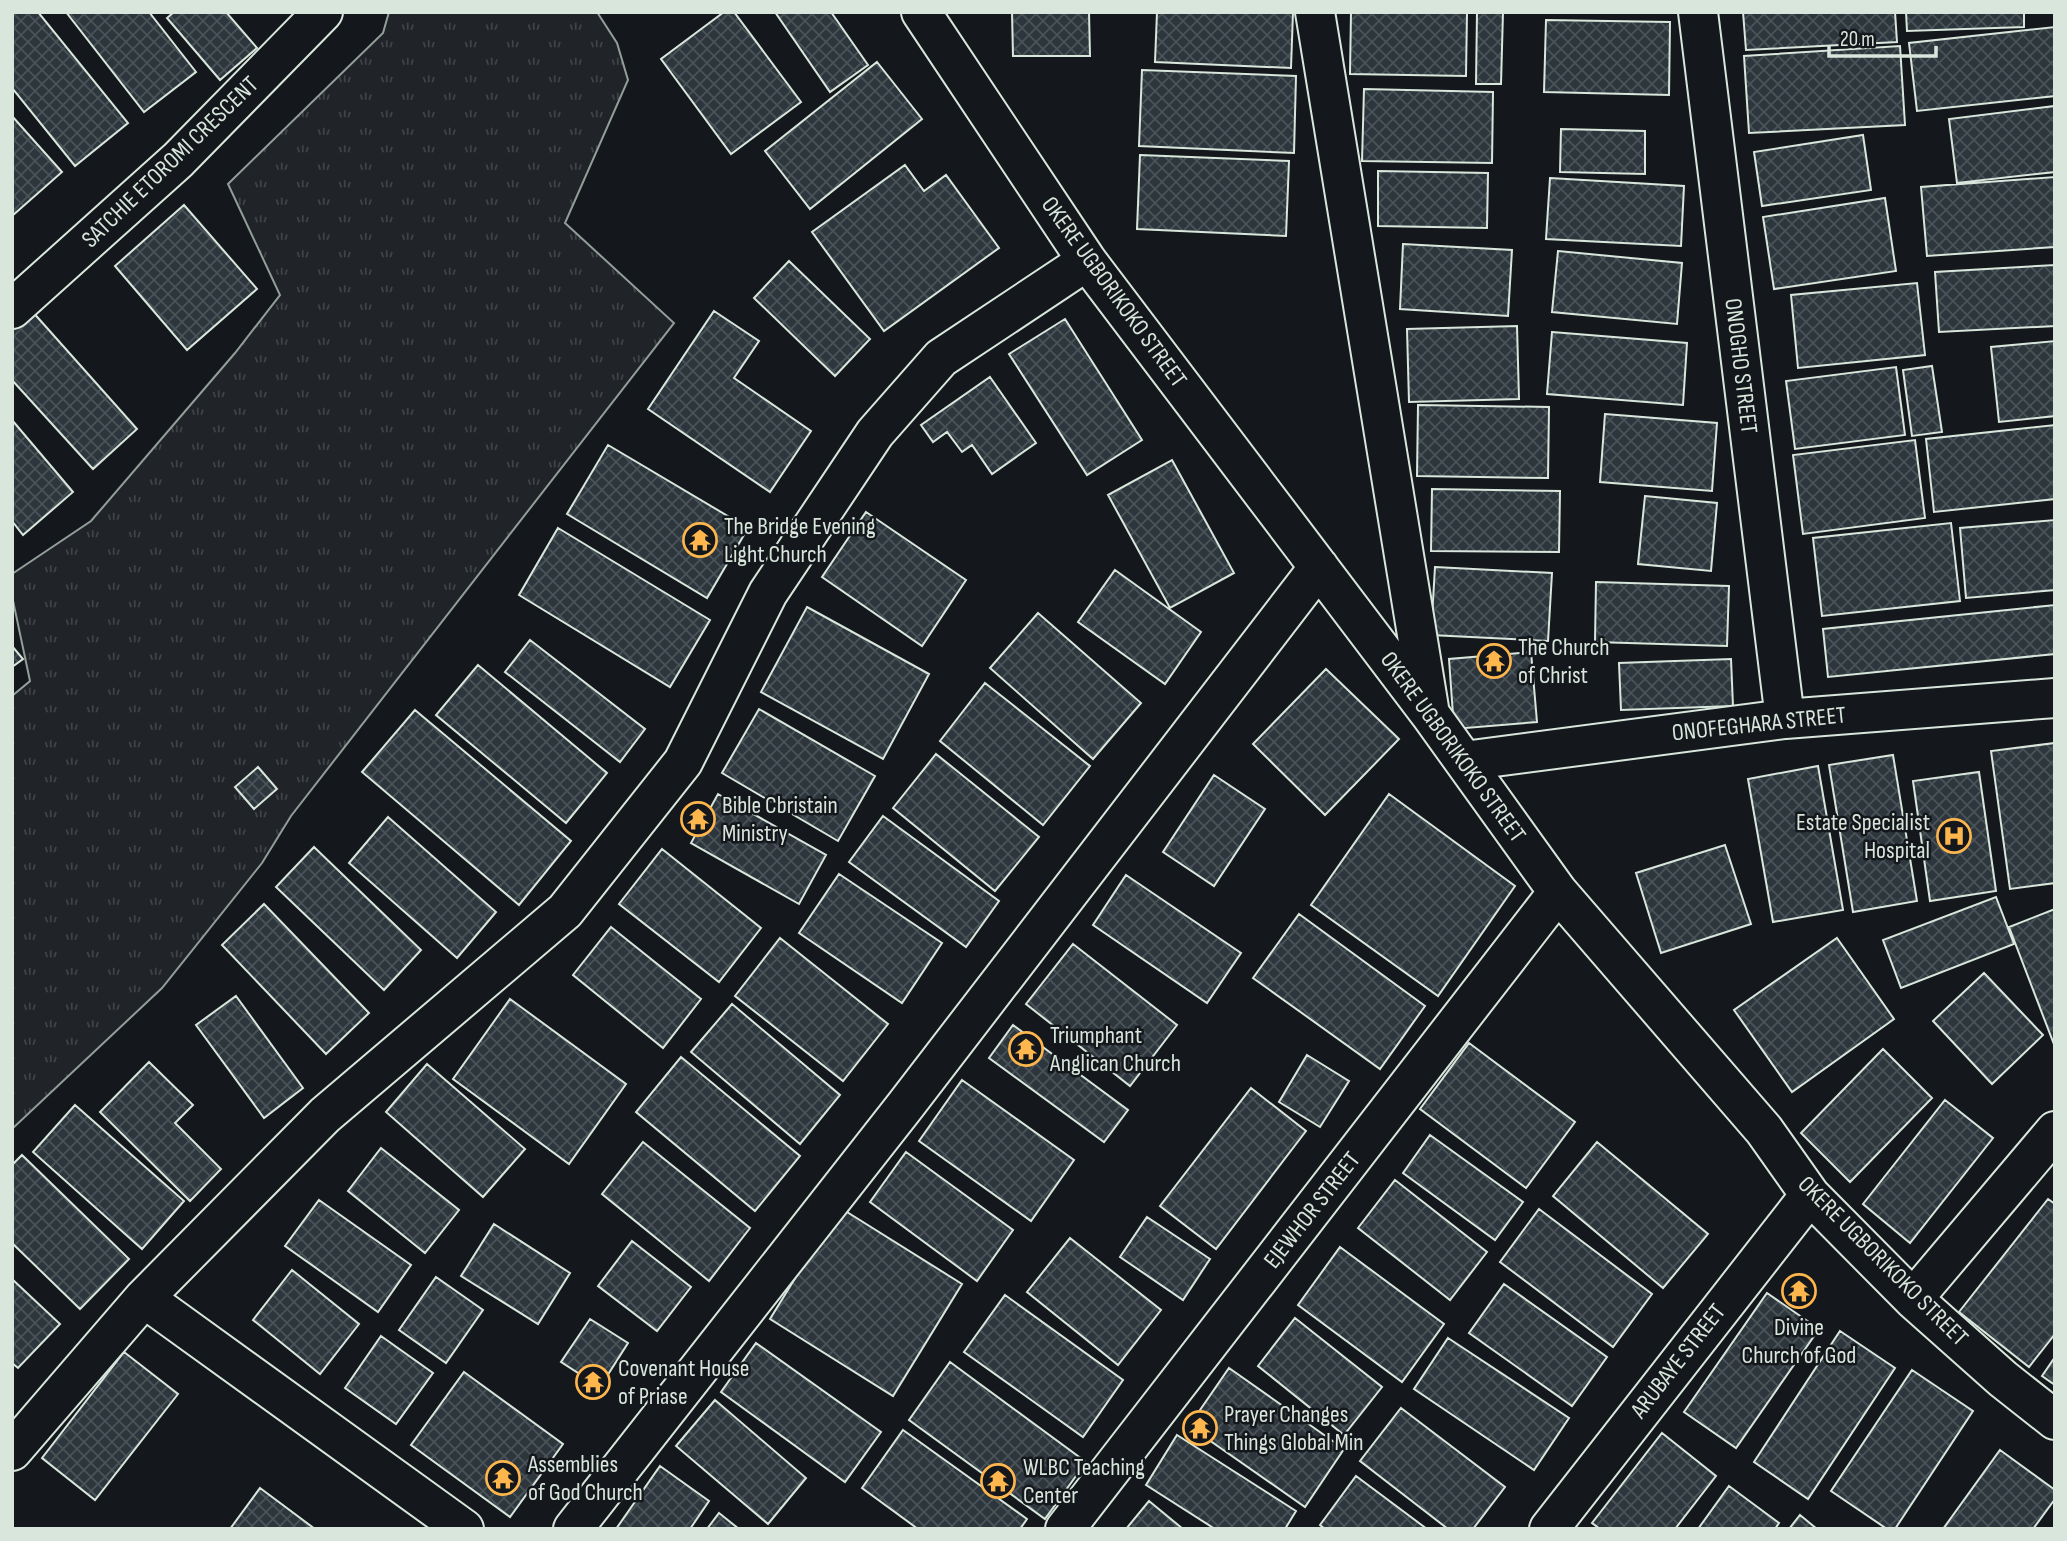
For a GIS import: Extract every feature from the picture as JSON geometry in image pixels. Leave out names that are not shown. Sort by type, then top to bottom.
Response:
[{"type":"street","name":"SATCHIE ETOROMI CRESCENT","points":[[12,309],[178,160],[323,12]]},
{"type":"street","name":"OKERE UGBORIKOKO STREET","points":[[921,12],[1087,261],[1430,714],[1558,892],[1764,1130],[1810,1195],[1913,1299],[2003,1379],[2055,1420]]},
{"type":"street","points":[[1315,12],[1430,714]]},
{"type":"street","name":"ONOGHO STREET","points":[[1698,12],[1785,719]]},
{"type":"street","points":[[12,1451],[144,1298],[325,1115],[565,911],[683,762],[768,593],[875,433],[940,358],[1087,261]]},
{"type":"street","points":[[573,1529],[905,1106],[1319,567]]},
{"type":"street","name":"ONOFEGHARA STREET","points":[[1464,761],[1785,719],[2055,698]]},
{"type":"street","name":"EJEWHOR STREET","points":[[1065,1529],[1558,892]]},
{"type":"street","points":[[1913,1299],[2055,1131]]},
{"type":"street","name":"ARUBAYE STREET","points":[[1549,1529],[1810,1195]]},
{"type":"street","points":[[144,1298],[464,1529]]},
{"type":"green space","points":[[389,12],[597,12],[617,43],[628,80],[565,223],[674,323],[291,816],[262,863],[162,988],[12,1129],[12,696],[30,681],[12,596],[12,574],[91,521],[235,353],[280,295],[228,184],[383,33]]},
{"type":"building","points":[[12,12],[38,12],[128,123],[75,166],[12,88]]},
{"type":"building","points":[[66,12],[149,12],[196,72],[144,112]]},
{"type":"building","points":[[174,12],[226,12],[257,48],[220,80],[167,18]]},
{"type":"building","points":[[724,12],[734,12],[801,102],[731,154],[661,59]]},
{"type":"building","points":[[775,12],[831,12],[868,65],[830,92]]},
{"type":"building","points":[[1012,12],[1089,12],[1090,56],[1013,56]]},
{"type":"building","points":[[1157,12],[1293,12],[1291,68],[1155,62]]},
{"type":"building","points":[[1351,12],[1467,12],[1466,76],[1350,74]]},
{"type":"building","points":[[1477,12],[1503,12],[1501,84],[1476,84]]},
{"type":"building","points":[[1743,12],[1895,12],[1897,42],[1746,50]]},
{"type":"building","points":[[1906,12],[2024,12],[2024,27],[1907,31]]},
{"type":"building","points":[[1546,20],[1670,22],[1669,95],[1544,92]]},
{"type":"building","points":[[2055,27],[2055,96],[1917,111],[1909,43]]},
{"type":"building","points":[[1900,46],[1905,125],[1749,133],[1744,56]]},
{"type":"building","points":[[877,62],[922,119],[810,209],[765,151]]},
{"type":"building","points":[[1142,70],[1296,76],[1294,153],[1139,146]]},
{"type":"building","points":[[1364,89],[1493,92],[1492,163],[1362,161]]},
{"type":"building","points":[[2055,106],[2055,172],[1957,183],[1949,119]]},
{"type":"building","points":[[12,116],[62,172],[12,216]]},
{"type":"building","points":[[1561,129],[1645,131],[1645,174],[1560,172]]},
{"type":"building","points":[[1863,135],[1871,190],[1762,206],[1754,152]]},
{"type":"building","points":[[1140,155],[1289,161],[1286,236],[1137,229]]},
{"type":"building","points":[[905,165],[924,191],[946,175],[999,248],[884,331],[812,232]]},
{"type":"building","points":[[1378,171],[1488,173],[1487,228],[1378,226]]},
{"type":"building","points":[[2055,177],[2055,247],[1927,256],[1921,187]]},
{"type":"building","points":[[1550,178],[1684,186],[1681,246],[1546,239]]},
{"type":"building","points":[[1885,198],[1896,271],[1774,289],[1763,217]]},
{"type":"building","points":[[184,205],[257,289],[187,350],[115,266]]},
{"type":"building","points":[[1403,244],[1512,250],[1508,316],[1400,309]]},
{"type":"building","points":[[1558,251],[1682,263],[1677,324],[1552,312]]},
{"type":"building","points":[[789,261],[870,339],[835,376],[754,298]]},
{"type":"building","points":[[2055,265],[2055,326],[1939,332],[1935,272]]},
{"type":"building","points":[[1917,283],[1925,355],[1798,368],[1791,295]]},
{"type":"building","points":[[31,310],[137,429],[93,469],[12,380],[12,327]]},
{"type":"building","points":[[714,311],[759,341],[734,378],[811,431],[770,492],[648,409]]},
{"type":"building","points":[[1065,319],[1142,440],[1087,475],[1009,354]]},
{"type":"building","points":[[1517,326],[1519,399],[1409,402],[1407,329]]},
{"type":"building","points":[[1552,332],[1687,343],[1683,405],[1547,394]]},
{"type":"building","points":[[2055,341],[2055,416],[1999,422],[1991,347]]},
{"type":"building","points":[[1932,366],[1942,432],[1912,436],[1903,370]]},
{"type":"building","points":[[1896,367],[1905,435],[1795,449],[1786,381]]},
{"type":"building","points":[[990,377],[1036,443],[992,474],[972,445],[962,452],[947,432],[933,442],[921,425]]},
{"type":"building","points":[[1418,405],[1549,407],[1548,478],[1417,476]]},
{"type":"building","points":[[1605,414],[1717,423],[1712,491],[1600,482]]},
{"type":"building","points":[[12,420],[73,492],[23,535],[12,521]]},
{"type":"building","points":[[2055,425],[2055,499],[1934,512],[1926,439]]},
{"type":"building","points":[[1915,440],[1925,518],[1803,534],[1793,455]]},
{"type":"building","points":[[608,445],[748,528],[707,598],[567,514]]},
{"type":"building","points":[[1172,460],[1234,573],[1170,608],[1108,495]]},
{"type":"building","points":[[1432,489],[1560,491],[1559,552],[1431,551]]},
{"type":"building","points":[[1645,496],[1717,503],[1711,571],[1638,564]]},
{"type":"building","points":[[866,512],[966,580],[922,646],[822,577]]},
{"type":"building","points":[[2055,520],[2055,590],[1966,598],[1960,528]]},
{"type":"building","points":[[1951,523],[1960,601],[1822,616],[1813,538]]},
{"type":"building","points":[[558,528],[710,620],[670,687],[519,595]]},
{"type":"building","points":[[1435,567],[1552,573],[1548,641],[1431,635]]},
{"type":"building","points":[[1115,570],[1201,632],[1165,684],[1078,622]]},
{"type":"building","points":[[1596,582],[1729,586],[1727,646],[1595,642]]},
{"type":"building","points":[[2055,605],[2055,654],[1828,677],[1823,629]]},
{"type":"building","points":[[807,607],[929,674],[883,759],[761,692]]},
{"type":"building","points":[[1038,613],[1141,703],[1093,759],[990,668]]},
{"type":"building","points":[[530,640],[645,729],[620,762],[505,672]]},
{"type":"building","points":[[12,646],[23,659],[12,667]]},
{"type":"building","points":[[1531,652],[1537,722],[1454,729],[1449,659]]},
{"type":"building","points":[[1731,659],[1733,706],[1621,710],[1619,663]]},
{"type":"building","points":[[478,665],[607,773],[566,823],[436,715]]},
{"type":"building","points":[[1326,669],[1399,739],[1325,815],[1253,744]]},
{"type":"building","points":[[985,683],[1090,766],[1043,825],[940,741]]},
{"type":"building","points":[[759,709],[875,776],[838,841],[722,773]]},
{"type":"building","points":[[415,710],[571,841],[519,905],[362,772]]},
{"type":"building","points":[[2055,743],[2055,883],[2010,889],[1991,751]]},
{"type":"building","points":[[936,754],[1039,837],[995,891],[893,808]]},
{"type":"building","points":[[1893,755],[1917,901],[1853,912],[1829,765]]},
{"type":"building","points":[[1818,766],[1843,910],[1773,922],[1748,779]]},
{"type":"building","points":[[258,767],[277,789],[254,809],[235,787]]},
{"type":"building","name":"Estate Specialist Hospital","points":[[1979,772],[1996,891],[1930,901],[1913,781]]},
{"type":"building","points":[[1214,775],[1265,809],[1214,886],[1163,852]]},
{"type":"building","points":[[718,794],[826,855],[799,904],[691,843]]},
{"type":"building","points":[[1389,794],[1515,886],[1438,996],[1311,905]]},
{"type":"building","points":[[883,816],[999,901],[966,947],[849,862]]},
{"type":"building","points":[[388,817],[496,912],[457,958],[349,863]]},
{"type":"building","points":[[1725,845],[1751,924],[1661,953],[1636,873]]},
{"type":"building","points":[[314,847],[421,950],[384,990],[276,887]]},
{"type":"building","points":[[662,849],[761,928],[719,982],[619,904]]},
{"type":"building","points":[[839,874],[942,943],[902,1003],[799,933]]},
{"type":"building","points":[[1126,875],[1241,953],[1207,1003],[1093,925]]},
{"type":"building","points":[[1996,897],[2014,944],[1901,988],[1883,940]]},
{"type":"building","points":[[264,904],[369,1013],[326,1054],[222,945]]},
{"type":"building","points":[[2055,909],[2055,1047],[2009,927]]},
{"type":"building","points":[[1299,914],[1425,1006],[1380,1069],[1253,978]]},
{"type":"building","points":[[611,927],[701,999],[663,1048],[573,975]]},
{"type":"building","points":[[780,938],[888,1024],[843,1081],[735,996]]},
{"type":"building","points":[[1837,938],[1894,1019],[1792,1092],[1734,1010]]},
{"type":"building","points":[[1073,944],[1177,1025],[1130,1086],[1026,1004]]},
{"type":"building","points":[[1984,973],[2043,1035],[1992,1084],[1933,1021]]},
{"type":"building","points":[[236,996],[303,1088],[264,1118],[196,1025]]},
{"type":"building","points":[[510,999],[626,1084],[569,1164],[453,1079]]},
{"type":"building","points":[[732,1004],[840,1095],[800,1144],[691,1052]]},
{"type":"building","points":[[1013,1025],[1128,1110],[1104,1142],[989,1058]]},
{"type":"building","points":[[1469,1043],[1575,1122],[1526,1188],[1420,1109]]},
{"type":"building","points":[[1883,1049],[1932,1098],[1850,1182],[1801,1133]]},
{"type":"building","points":[[1307,1055],[1349,1081],[1320,1127],[1279,1102]]},
{"type":"building","points":[[681,1057],[800,1156],[755,1211],[636,1112]]},
{"type":"building","points":[[149,1062],[193,1105],[175,1123],[221,1169],[190,1201],[100,1112]]},
{"type":"building","points":[[427,1064],[525,1149],[483,1197],[386,1112]]},
{"type":"building","points":[[962,1080],[1074,1160],[1031,1221],[919,1141]]},
{"type":"building","points":[[1251,1088],[1306,1131],[1216,1249],[1160,1206]]},
{"type":"building","points":[[1945,1100],[1993,1138],[1910,1243],[1863,1204]]},
{"type":"building","points":[[75,1105],[184,1201],[142,1249],[33,1152]]},
{"type":"building","points":[[1430,1135],[1523,1202],[1495,1240],[1403,1173]]},
{"type":"building","points":[[643,1142],[750,1228],[709,1281],[602,1194]]},
{"type":"building","points":[[1597,1142],[1708,1234],[1663,1288],[1553,1196]]},
{"type":"building","points":[[381,1148],[459,1210],[425,1253],[348,1191]]},
{"type":"building","points":[[906,1152],[1013,1230],[977,1281],[870,1202]]},
{"type":"building","points":[[22,1155],[129,1259],[80,1309],[12,1243],[12,1165]]},
{"type":"building","points":[[1395,1180],[1487,1252],[1450,1300],[1358,1228]]},
{"type":"building","points":[[2048,1199],[2055,1204],[2055,1334],[2029,1367],[1959,1312]]},
{"type":"building","points":[[319,1200],[411,1265],[378,1312],[285,1246]]},
{"type":"building","points":[[839,1207],[962,1284],[893,1396],[770,1319]]},
{"type":"building","points":[[1539,1209],[1652,1294],[1613,1347],[1500,1262]]},
{"type":"building","points":[[1147,1217],[1210,1259],[1183,1300],[1120,1257]]},
{"type":"building","points":[[494,1224],[570,1273],[538,1324],[461,1276]]},
{"type":"building","points":[[1070,1238],[1161,1310],[1118,1365],[1027,1292]]},
{"type":"building","points":[[632,1241],[691,1287],[657,1331],[598,1286]]},
{"type":"building","points":[[1340,1247],[1444,1324],[1402,1382],[1298,1305]]},
{"type":"building","points":[[292,1270],[359,1324],[320,1374],[253,1320]]},
{"type":"building","points":[[436,1277],[483,1310],[446,1363],[399,1330]]},
{"type":"building","points":[[12,1279],[60,1324],[18,1368],[12,1363]]},
{"type":"building","points":[[1504,1284],[1607,1357],[1572,1406],[1469,1333]]},
{"type":"building","points":[[1767,1293],[1819,1329],[1736,1448],[1684,1412]]},
{"type":"building","points":[[1005,1295],[1123,1380],[1083,1437],[964,1352]]},
{"type":"building","points":[[1295,1318],[1382,1387],[1344,1435],[1258,1366]]},
{"type":"building","points":[[590,1319],[628,1343],[600,1387],[561,1362]]},
{"type":"building","points":[[1840,1331],[1895,1368],[1808,1499],[1754,1462]]},
{"type":"building","points":[[381,1336],[433,1373],[396,1424],[345,1388]]},
{"type":"building","points":[[1448,1338],[1569,1418],[1534,1470],[1414,1389]]},
{"type":"building","points":[[756,1343],[881,1432],[845,1482],[721,1392]]},
{"type":"building","points":[[124,1352],[178,1394],[95,1500],[42,1458]]},
{"type":"building","points":[[2055,1357],[2055,1385],[2042,1376]]},
{"type":"building","points":[[950,1362],[1086,1462],[1045,1519],[909,1420]]},
{"type":"building","points":[[1229,1368],[1344,1449],[1305,1507],[1189,1426]]},
{"type":"building","points":[[1912,1370],[1973,1411],[1895,1529],[1887,1529],[1831,1491]]},
{"type":"building","points":[[464,1372],[563,1444],[510,1517],[411,1445]]},
{"type":"building","points":[[715,1400],[806,1478],[768,1524],[676,1446]]},
{"type":"building","points":[[1401,1408],[1505,1487],[1473,1529],[1448,1529],[1360,1461]]},
{"type":"building","points":[[903,1430],[1027,1519],[1020,1529],[918,1529],[862,1488]]},
{"type":"building","points":[[1662,1433],[1716,1476],[1675,1529],[1600,1529],[1592,1523]]},
{"type":"building","points":[[1177,1435],[1296,1511],[1285,1529],[1215,1529],[1146,1485]]},
{"type":"building","points":[[2000,1450],[2055,1490],[2055,1499],[2033,1529],[1943,1529]]},
{"type":"building","points":[[660,1466],[709,1501],[690,1529],[616,1529]]},
{"type":"building","points":[[1356,1476],[1427,1529],[1325,1529],[1320,1525]]},
{"type":"building","points":[[1729,1486],[1779,1523],[1775,1529],[1698,1529]]},
{"type":"building","points":[[260,1488],[315,1529],[230,1529]]},
{"type":"building","points":[[1149,1501],[1183,1529],[1126,1529]]},
{"type":"building","points":[[719,1513],[739,1529],[707,1529]]},
{"type":"building","points":[[1800,1515],[1817,1529],[1789,1529]]},
{"type":"place","name":"The Bridge Evening Light Church","points":[[700,540]]},
{"type":"place","name":"The Church of Christ","points":[[1494,661]]},
{"type":"place","name":"Bible Cbristain Ministry","points":[[698,819]]},
{"type":"place","name":"Estate Specialist Hospital","points":[[1954,836]]},
{"type":"place","name":"Triumphant Anglican Church","points":[[1026,1049]]},
{"type":"place","name":"Divine Church of God","points":[[1799,1291]]},
{"type":"place","name":"Covenant House of Priase","points":[[593,1382]]},
{"type":"place","name":"Prayer Changes Things Global Min","points":[[1200,1428]]},
{"type":"place","name":"Assemblies of God Church","points":[[503,1478]]},
{"type":"place","name":"WLBC Teaching Center","points":[[998,1481]]}]
